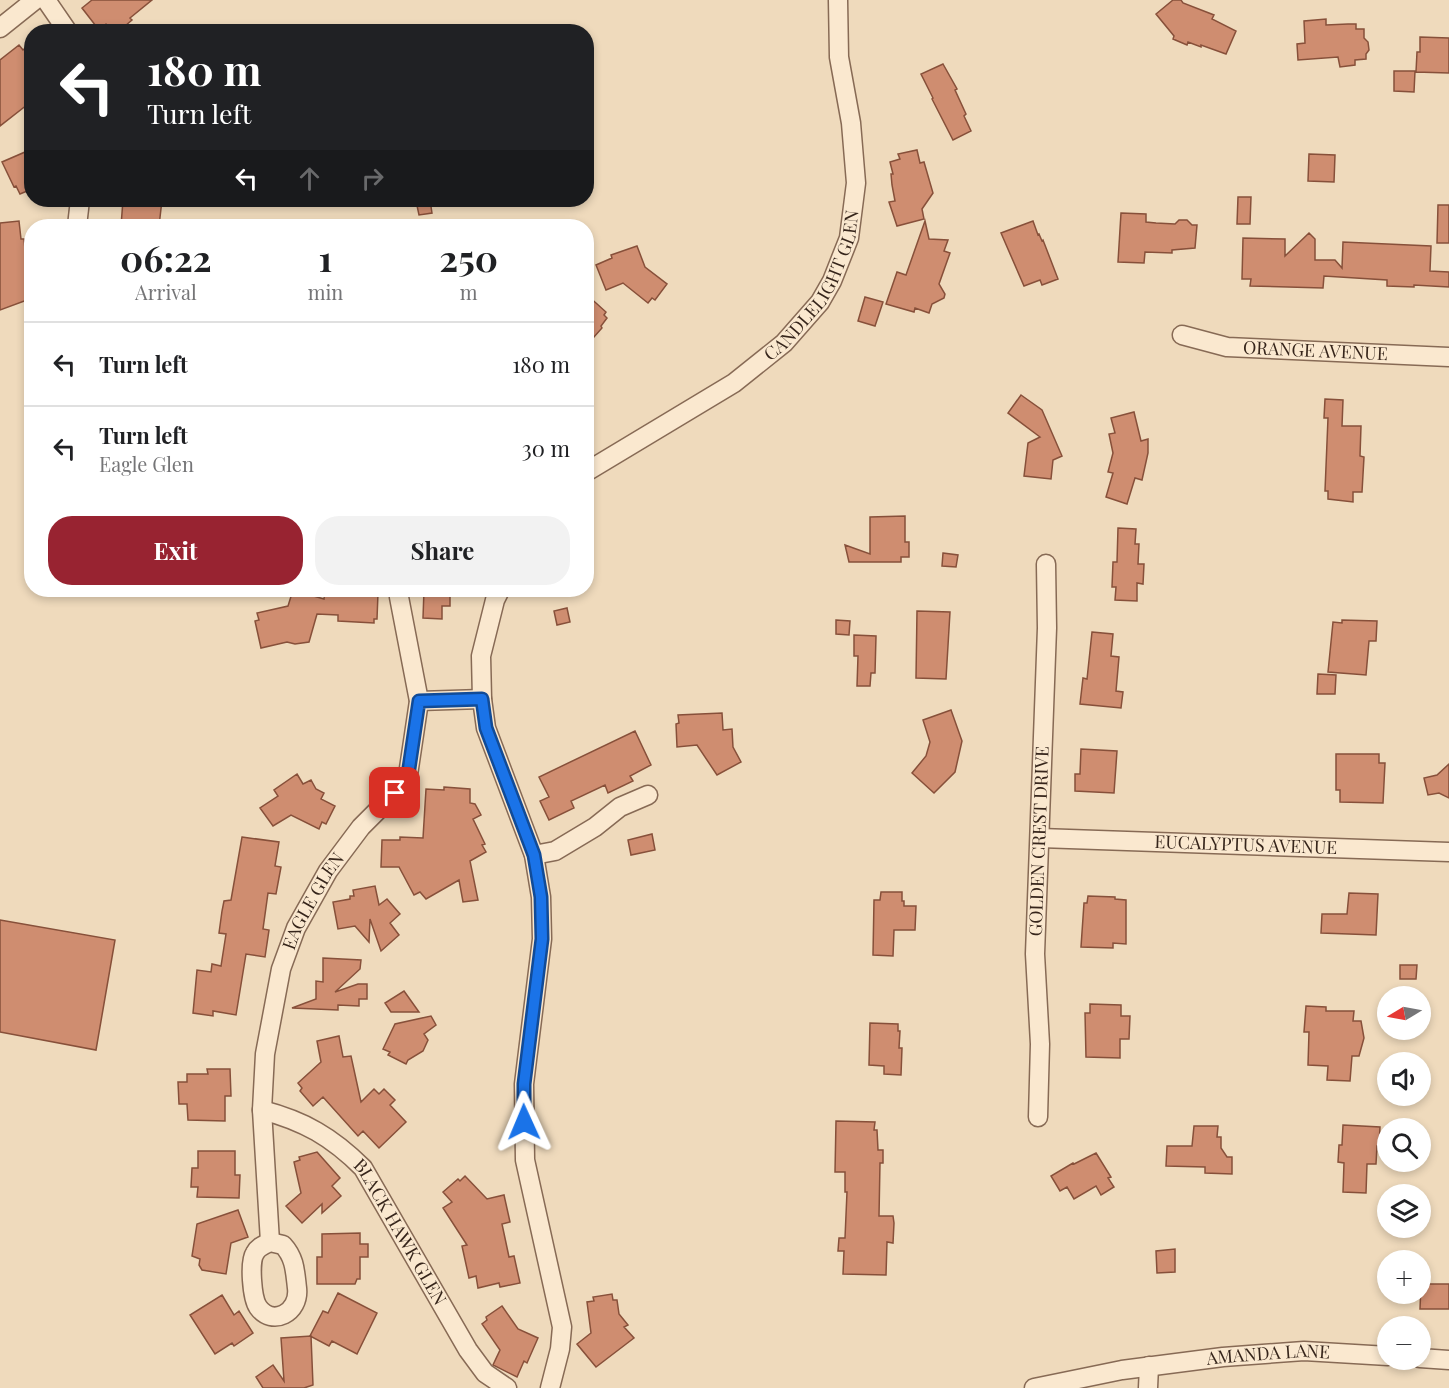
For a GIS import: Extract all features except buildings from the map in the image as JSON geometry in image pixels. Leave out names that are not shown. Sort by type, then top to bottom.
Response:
[{"type":"street","points":[[0,28],[35,0]]},
{"type":"street","points":[[46,0],[62,24]]},
{"type":"street","name":"CANDLELIGHT GLEN","points":[[594,467],[734,383],[784,343],[820,302],[832,280],[849,238],[856,183],[851,123],[839,57],[838,0]]},
{"type":"street","name":"ORANGE AVENUE","points":[[1182,335],[1227,346],[1449,357]]},
{"type":"street","name":"GOLDEN CREST DRIVE","points":[[1038,1117],[1040,1044],[1035,954],[1047,627],[1046,564]]},
{"type":"street","name":"EAGLE GLEN","points":[[270,1242],[262,1110],[265,1054],[281,969],[296,928],[328,871],[361,827],[395,793],[408,775],[419,701],[399,597]]},
{"type":"street","points":[[496,597],[481,656],[482,699],[486,728],[534,855],[541,897],[542,939],[524,1084],[525,1160],[562,1327],[560,1349],[550,1388]]},
{"type":"street","points":[[419,701],[482,699]]},
{"type":"street","points":[[534,855],[555,852],[595,827],[620,807],[648,795]]},
{"type":"street","name":"EUCALYPTUS AVENUE","points":[[1040,838],[1449,852]]},
{"type":"street","name":"BLACK HAWK GLEN","points":[[262,1110],[293,1118],[341,1146],[363,1168],[468,1350],[485,1373],[507,1388]]},
{"type":"street","name":"AMANDA LANE","points":[[1034,1388],[1122,1370],[1223,1357],[1304,1351],[1377,1355]]},
{"type":"street","points":[[1431,1359],[1449,1360]]},
{"type":"street","points":[[1148,1388],[1149,1366]]},
{"type":"route","points":[[395,793],[408,775],[419,701],[482,699],[486,728],[534,855],[541,897],[542,939],[524,1084],[524,1122]]}]
